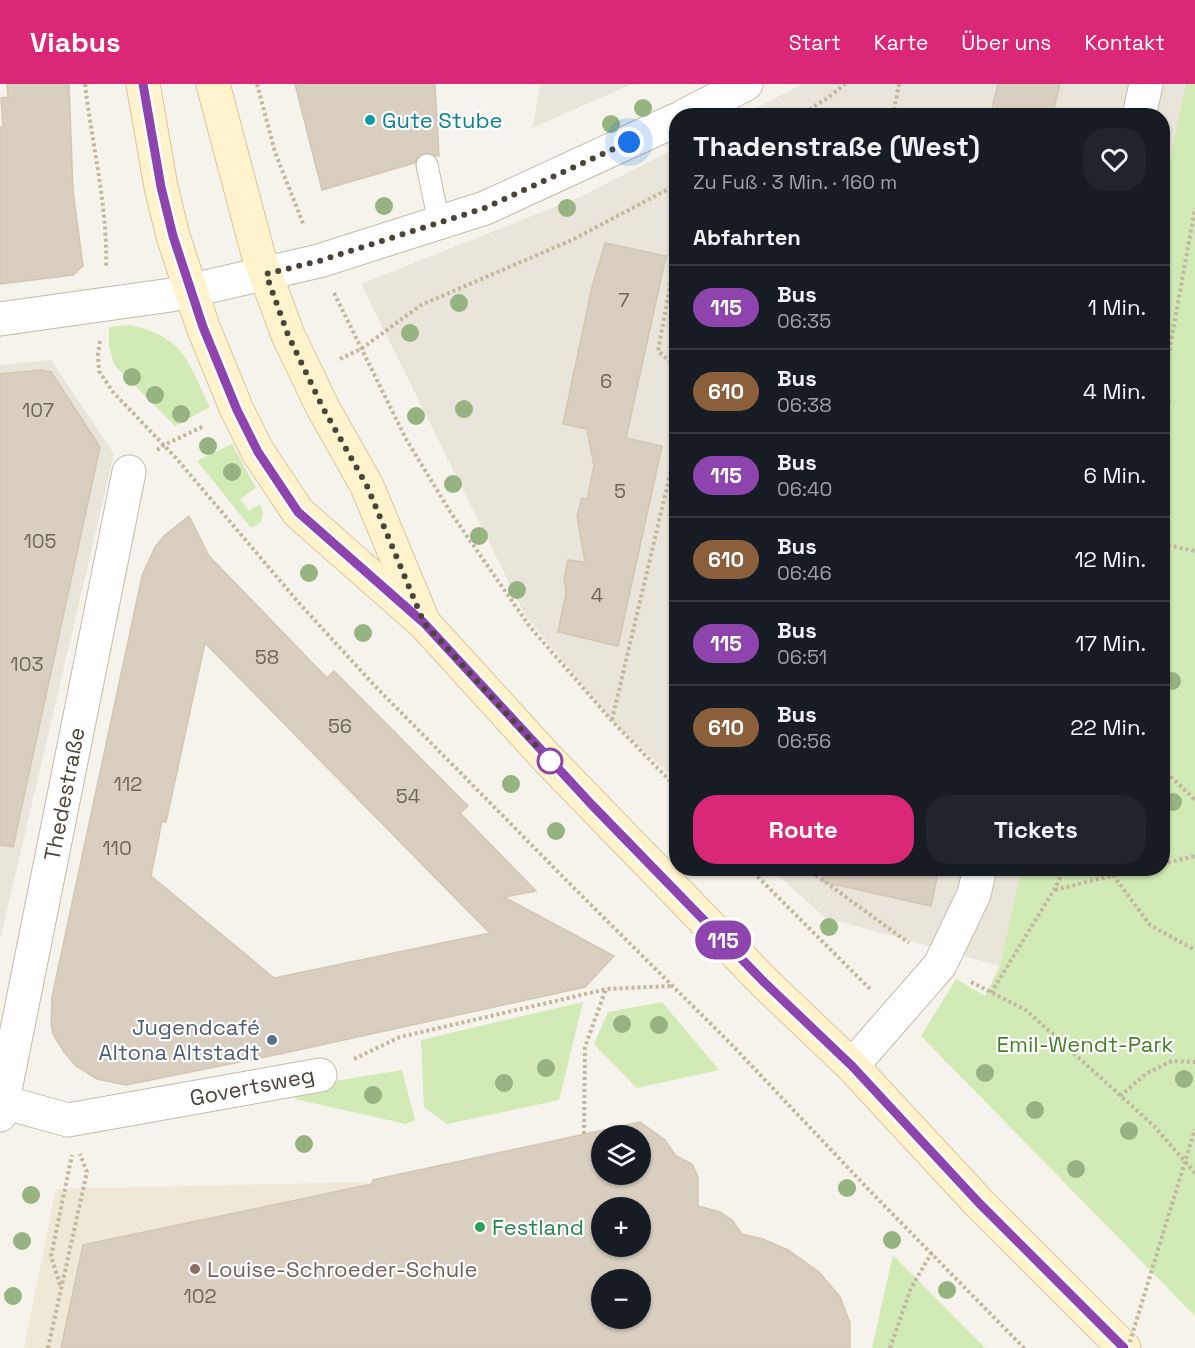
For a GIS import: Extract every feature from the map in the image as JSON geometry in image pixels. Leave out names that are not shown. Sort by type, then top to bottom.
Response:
[{"type":"main road","points":[[143,84],[161,187],[173,236],[191,291],[237,410],[258,452],[298,512],[424,623],[618,832],[765,983],[852,1066],[979,1203],[1126,1348]]},
{"type":"main road","points":[[213,84],[246,212],[288,335],[323,408],[367,486],[424,623]]},
{"type":"street","points":[[700,108],[746,84]]},
{"type":"street","points":[[1141,108],[1146,84]]},
{"type":"street","points":[[0,319],[191,291],[319,261],[485,208],[669,123]]},
{"type":"street","name":"Thedestraße","points":[[1,1108],[129,472]]},
{"type":"street","points":[[852,1066],[898,1016],[940,965],[974,894],[978,876]]},
{"type":"street","name":"Govertsweg","points":[[1,1108],[68,1120],[320,1075]]},
{"type":"lane","points":[[428,165],[439,222]]},
{"type":"path","points":[[257,84],[275,152],[319,261],[406,439],[451,513],[530,627],[612,721],[669,781]]},
{"type":"path","points":[[812,108],[845,84]]},
{"type":"path","points":[[894,108],[899,84]]},
{"type":"path","points":[[361,349],[421,305],[572,240],[669,189]]},
{"type":"path","points":[[1170,347],[1195,208]]},
{"type":"path","points":[[669,291],[658,351],[669,361]]},
{"type":"path","points":[[1170,402],[1174,403]]},
{"type":"path","points":[[237,410],[164,445],[299,603],[373,684],[672,986],[1024,1348]]},
{"type":"path","points":[[612,721],[669,479]]},
{"type":"path","points":[[1170,546],[1195,551]]},
{"type":"path","points":[[1170,776],[1195,800]]},
{"type":"path","points":[[1170,862],[1195,856]]},
{"type":"path","points":[[757,876],[898,1016]]},
{"type":"path","points":[[817,876],[940,965],[1026,1010],[1154,1126],[1195,1173]]},
{"type":"path","points":[[991,993],[1061,876]]},
{"type":"path","points":[[1054,890],[1109,876]]},
{"type":"path","points":[[1114,876],[1150,925],[1195,950]]},
{"type":"path","name":"Govertsweg","points":[[320,1075],[400,1037],[607,989],[672,986]]},
{"type":"path","points":[[584,1134],[585,1047],[607,989]]},
{"type":"path","points":[[1120,1096],[1147,1073],[1172,1061],[1195,1062]]},
{"type":"path","points":[[1126,1348],[1195,1129]]},
{"type":"path","points":[[61,1287],[51,1256],[73,1151]]},
{"type":"path","points":[[48,1348],[87,1172]]},
{"type":"path","points":[[890,1348],[911,1288],[932,1252]]},
{"type":"shaded area","points":[[541,84],[632,84],[532,128]]},
{"type":"shaded area","points":[[803,84],[1186,84],[1170,161],[1170,108],[756,108]]},
{"type":"shaded area","points":[[669,152],[669,774],[612,721],[525,615],[361,284],[582,196]]},
{"type":"shaded area","points":[[51,360],[114,454],[0,940],[0,365]]},
{"type":"shaded area","points":[[779,876],[1019,876],[1000,966],[824,917]]},
{"type":"shaded area","name":"Louise-Schroeder-Schule","points":[[367,1182],[334,1348],[24,1348],[56,1189]]},
{"type":"green space","name":"Emil-Wendt-Park","points":[[1186,84],[1195,84],[1195,1316],[921,1036],[956,979],[985,996],[1000,966],[1019,876],[1170,876],[1170,158]]},
{"type":"green space","points":[[130,325],[149,330],[174,345],[189,364],[210,407],[175,426],[114,365],[109,345],[109,327]]},
{"type":"green space","points":[[232,444],[256,488],[240,499],[249,511],[260,504],[263,513],[261,522],[251,528],[197,461]]},
{"type":"green space","points":[[583,1002],[559,1100],[447,1124],[424,1107],[421,1040]]},
{"type":"green space","points":[[662,1002],[719,1070],[637,1088],[594,1044],[608,1012]]},
{"type":"green space","points":[[402,1070],[415,1120],[406,1124],[295,1099],[299,1087]]},
{"type":"green space","points":[[893,1255],[985,1348],[872,1348]]},
{"type":"building","points":[[7,84],[69,84],[73,191],[83,266],[73,275],[0,284],[0,127],[3,127],[1,98],[8,97]]},
{"type":"building","name":"Gute Stube","points":[[295,84],[435,84],[439,156],[424,153],[418,156],[415,163],[322,190]]},
{"type":"building","points":[[998,84],[1060,84],[1054,108],[992,108]]},
{"type":"building","points":[[605,243],[666,256],[626,438],[662,446],[618,646],[558,632],[566,593],[564,579],[568,560],[585,562],[577,516],[582,498],[587,499],[594,466],[587,429],[563,424],[592,287]]},
{"type":"building","points":[[41,370],[51,372],[100,447],[13,847],[0,845],[0,374]]},
{"type":"building","points":[[189,516],[209,556],[327,678],[334,671],[468,806],[460,813],[536,891],[504,897],[614,956],[585,987],[280,1054],[126,1085],[97,1079],[76,1066],[53,1034],[52,997],[142,576],[155,547],[164,536]],"holes":[[[205,643],[490,933],[274,978],[151,876],[162,821],[166,822]]]},
{"type":"building","points":[[823,876],[937,876],[931,906],[823,882]]},
{"type":"building","name":"Festland","points":[[640,1122],[644,1125],[626,1125]]},
{"type":"building","name":"Festland","points":[[651,1130],[664,1139],[676,1156],[692,1164],[698,1177],[698,1206],[720,1212],[732,1220],[742,1234],[763,1239],[788,1250],[819,1272],[840,1297],[850,1323],[850,1348],[61,1348],[83,1245],[372,1184],[373,1180],[591,1133],[591,1185],[651,1185]]},
{"type":"bus line","name":"115","points":[[143,84],[161,187],[173,236],[203,327],[237,410],[258,452],[298,512],[424,623],[592,805],[765,983],[852,1066],[979,1203],[1124,1348]]},
{"type":"place","name":"Gute Stube","points":[[370,120]]},
{"type":"place","name":"Jugendcafé Altona Altstadt","points":[[272,1040]]},
{"type":"place","name":"Festland","points":[[480,1227]]},
{"type":"place","name":"Louise-Schroeder-Schule","points":[[195,1269]]},
{"type":"route","points":[[550,761],[424,623],[367,486],[323,408],[288,335],[266,274],[319,261],[485,208],[629,142]]}]
